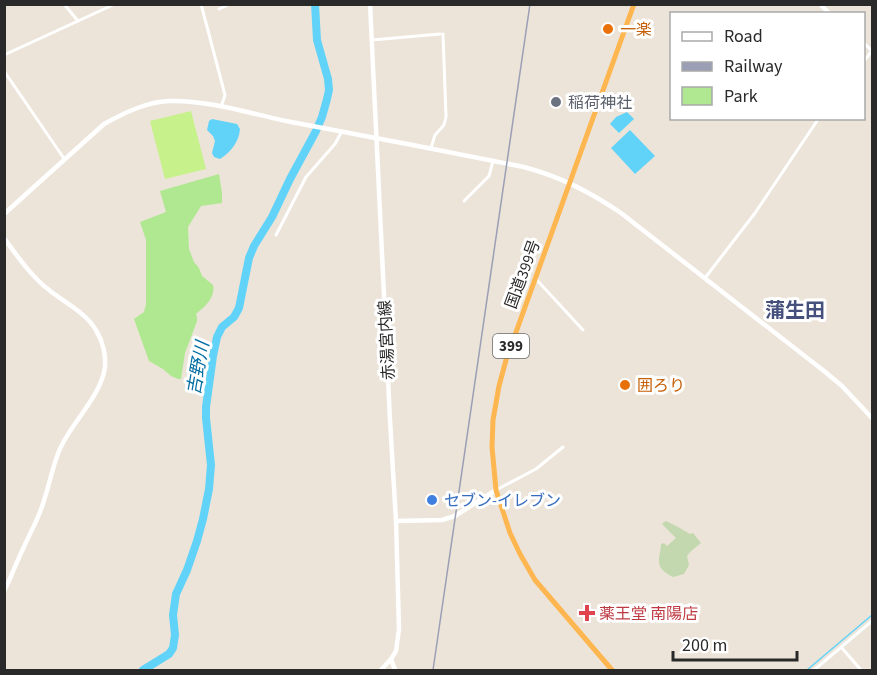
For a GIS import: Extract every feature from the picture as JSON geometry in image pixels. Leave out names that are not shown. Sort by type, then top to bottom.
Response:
[{"type":"highway","name":"国道399号","points":[[610,670],[535,580],[510,533],[496,490],[492,433],[499,386],[506,360],[634,4]]},
{"type":"street","points":[[64,4],[78,21]]},
{"type":"street","points":[[4,55],[115,4]]},
{"type":"street","points":[[201,4],[225,95],[221,107]]},
{"type":"street","points":[[219,9],[230,4]]},
{"type":"street","name":"赤湯宮内線","points":[[370,4],[396,522],[399,629],[396,651],[381,670]]},
{"type":"street","points":[[372,40],[442,34],[446,117],[444,125],[435,135],[431,149]]},
{"type":"street","points":[[4,71],[65,160]]},
{"type":"street","points":[[4,214],[104,124],[146,105],[170,101],[221,107],[533,169],[569,182],[621,213],[824,371],[873,418]]},
{"type":"street","points":[[704,278],[754,213],[818,120]]},
{"type":"street","points":[[276,235],[306,177],[335,144],[342,131]]},
{"type":"street","points":[[464,201],[489,176],[493,161]]},
{"type":"street","points":[[4,238],[36,279],[81,314],[97,330],[105,367],[102,378],[86,409],[58,452],[40,511],[4,591]]},
{"type":"street","points":[[535,278],[583,330]]},
{"type":"street","points":[[396,522],[442,520],[455,516],[496,490],[536,469],[563,447]]},
{"type":"street","points":[[814,670],[873,621]]},
{"type":"street","points":[[841,647],[861,670]]},
{"type":"street","points":[[391,659],[395,670]]},
{"type":"green space","points":[[191,111],[206,169],[165,179],[150,121]]},
{"type":"green space","points":[[219,174],[222,203],[201,206],[188,227],[189,249],[202,276],[213,285],[213,294],[209,302],[196,314],[197,321],[185,353],[181,379],[178,379],[149,361],[134,319],[144,312],[146,304],[146,240],[140,222],[166,212],[160,191]]},
{"type":"green space","points":[[666,521],[690,534],[693,533],[701,543],[687,556],[689,565],[684,574],[673,577],[663,570],[659,563],[661,544],[664,543],[667,546],[676,538],[662,524]]},
{"type":"water","points":[[627,112],[634,119],[619,133],[610,124],[616,117]]},
{"type":"water","points":[[212,119],[237,124],[240,129],[234,146],[220,159],[214,157],[212,153],[215,141],[207,130],[209,121]]},
{"type":"water","points":[[630,130],[655,156],[635,174],[611,148]]},
{"type":"waterway","name":"吉野川","points":[[143,670],[169,654],[173,648],[175,635],[173,615],[176,594],[187,570],[203,519],[211,465],[206,407],[217,337],[222,327],[234,317],[239,308],[249,258],[254,246],[272,217],[316,131],[327,99],[328,79],[317,40],[315,4]]},
{"type":"waterway","points":[[807,670],[872,615]]},
{"type":"railway","points":[[433,670],[530,4]]},
{"type":"place","name":"一楽","points":[[608,29]]},
{"type":"place","name":"稲荷神社","points":[[556,102]]},
{"type":"place","name":"囲ろり","points":[[625,385]]},
{"type":"place","name":"セブン-イレブン","points":[[432,500]]},
{"type":"place","name":"薬王堂 南陽店","points":[[587,613]]},
{"type":"district","name":"蒲生田","points":[[795,310]]}]
